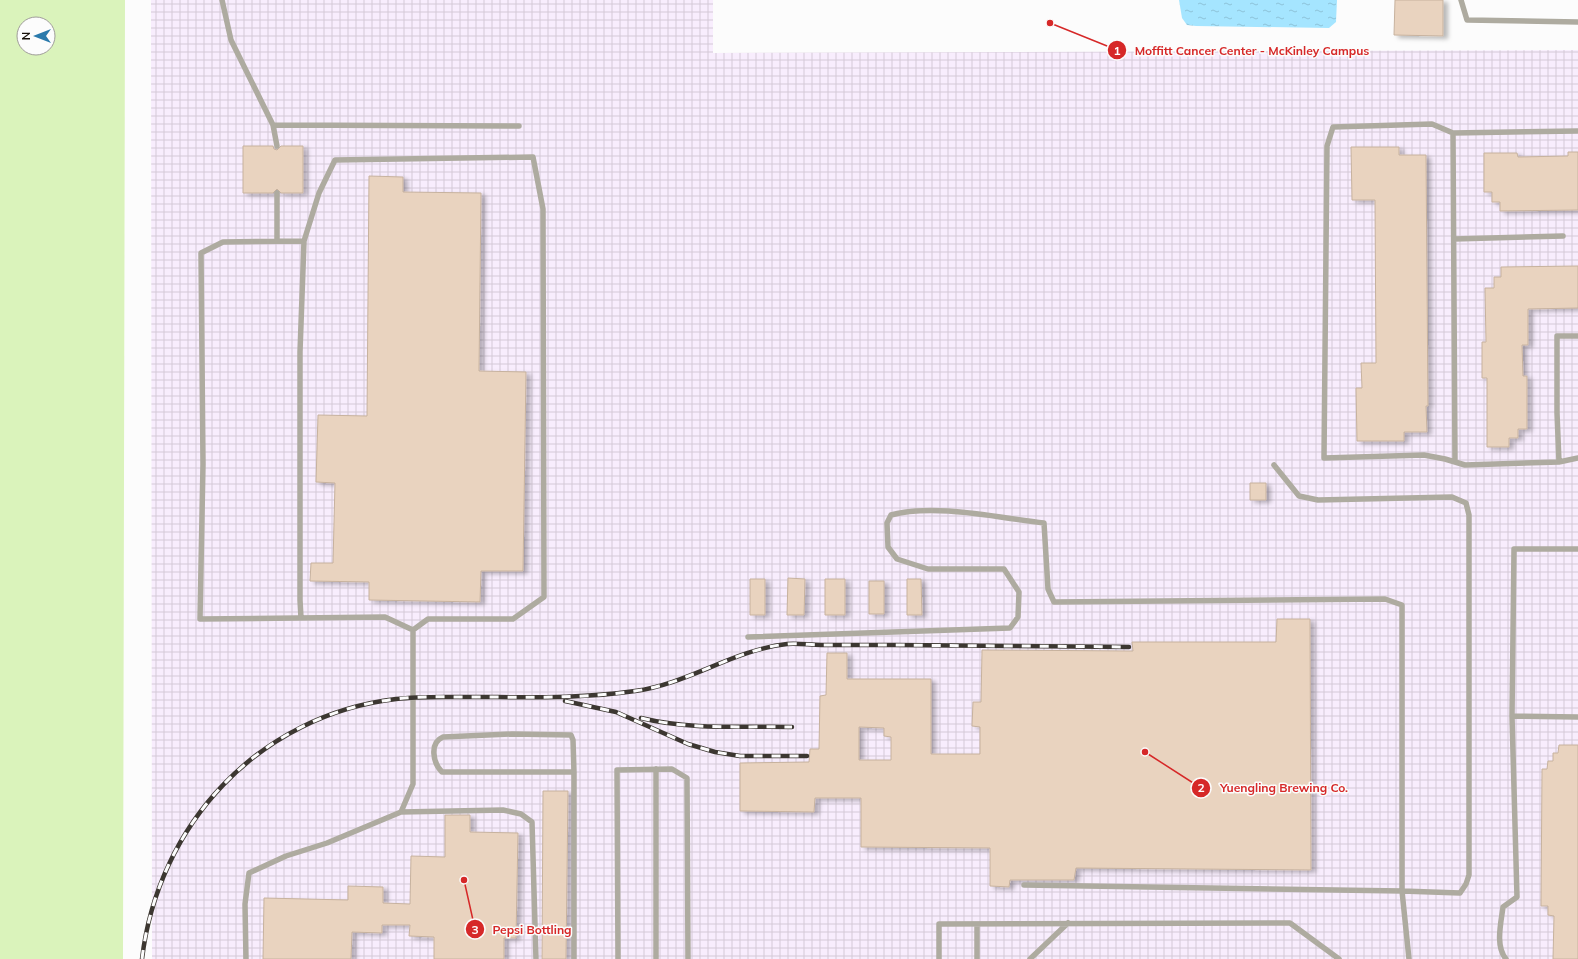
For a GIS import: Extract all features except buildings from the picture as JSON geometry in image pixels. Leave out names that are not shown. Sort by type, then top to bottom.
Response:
[{"type":"lane","points":[[222,0],[231,40],[273,125],[277,146]]},
{"type":"lane","points":[[1462,0],[1467,20],[1578,22]]},
{"type":"lane","points":[[1578,131],[1453,133],[1432,124],[1334,126],[1327,146],[1324,458],[1424,455],[1465,465],[1559,462],[1578,458]]},
{"type":"lane","points":[[273,125],[519,126]]},
{"type":"lane","points":[[1453,133],[1455,462]]},
{"type":"lane","points":[[301,618],[300,352],[304,241],[319,193],[334,160],[533,157],[543,209],[544,597],[513,619],[428,619],[413,630]]},
{"type":"lane","points":[[277,193],[277,241]]},
{"type":"lane","points":[[1454,239],[1563,236]]},
{"type":"lane","points":[[304,241],[223,242],[201,253],[202,464],[200,619],[385,616],[413,630]]},
{"type":"lane","points":[[1559,462],[1557,414],[1557,336],[1578,336]]},
{"type":"lane","points":[[1024,885],[1460,893],[1466,884],[1469,875],[1469,515],[1466,503],[1452,497],[1318,500],[1299,496],[1274,465]]},
{"type":"lane","points":[[748,637],[1010,628],[1018,616],[1019,592],[1004,569],[928,570],[897,559],[888,547],[887,523],[891,515],[907,511],[946,511],[1044,523],[1048,590],[1054,602],[1385,599],[1402,605],[1402,891],[1410,959]]},
{"type":"lane","points":[[1506,959],[1502,955],[1499,937],[1503,907],[1517,897],[1512,716],[1514,550],[1578,549]]},
{"type":"lane","points":[[401,812],[413,784],[413,630]]},
{"type":"lane","points":[[1512,716],[1578,717]]},
{"type":"lane","points":[[574,772],[442,772],[438,767],[434,752],[435,744],[438,739],[443,737],[566,734],[571,736],[573,740],[574,772],[574,959]]},
{"type":"lane","points":[[618,959],[617,770],[656,769],[672,769],[687,778],[688,959]]},
{"type":"lane","points":[[656,769],[656,959]]},
{"type":"lane","points":[[246,959],[244,904],[249,873],[286,856],[327,844],[401,812],[503,810],[521,814],[532,822],[536,959]]},
{"type":"lane","points":[[939,959],[939,924],[1290,923],[1339,959]]},
{"type":"lane","points":[[977,924],[977,959]]},
{"type":"lane","points":[[1030,959],[1068,924]]},
{"type":"shaded area","points":[[151,0],[713,0],[713,53],[1578,50],[1578,959],[152,959]]},
{"type":"green space","points":[[0,0],[125,0],[123,959],[0,959]]},
{"type":"water","points":[[1179,0],[1337,0],[1336,22],[1329,28],[1187,25],[1182,18]]},
{"type":"railway","points":[[142,959],[152,910],[169,864],[193,822],[224,784],[260,753],[301,727],[346,709],[414,697],[573,696],[614,694],[635,691],[674,682],[729,660],[767,647],[787,644],[1129,647]]},
{"type":"railway","points":[[565,701],[616,712],[688,744],[715,752],[740,756],[807,756]]},
{"type":"railway","points":[[641,718],[660,722],[697,726],[792,727]]},
{"type":"place","name":"Moffitt Cancer Center - McKinley Campus","points":[[1050,23]]},
{"type":"place","name":"Yuengling Brewing Co.","points":[[1145,752]]},
{"type":"place","name":"Pepsi Bottling","points":[[464,880]]}]
